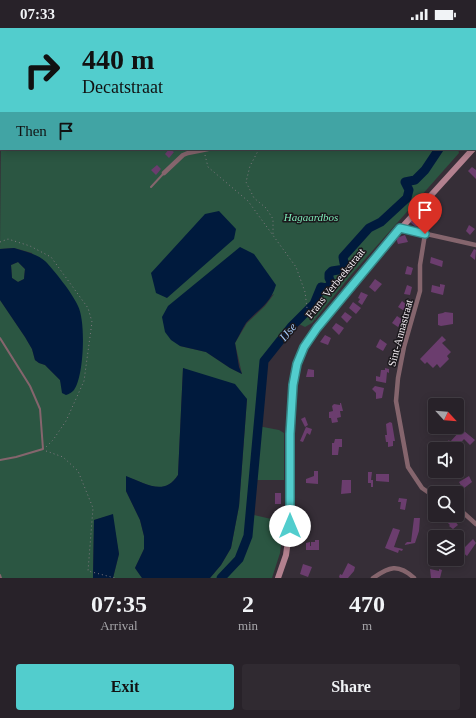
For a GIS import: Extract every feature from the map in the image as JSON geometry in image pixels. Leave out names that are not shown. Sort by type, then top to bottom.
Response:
[{"type":"main road","name":"Frans Verbeekstraat","points":[[278,578],[286,555],[290,526],[290,434],[293,385],[297,364],[304,347],[317,328],[400,228],[472,150]]},
{"type":"street","points":[[164,173],[183,155],[206,150]]},
{"type":"street","points":[[400,228],[476,244]]},
{"type":"street","name":"Sint-Annastraat","points":[[425,234],[420,265],[420,291],[404,347],[398,378],[396,401],[408,467],[422,488],[428,492]]},
{"type":"street","points":[[464,513],[476,524]]},
{"type":"street","points":[[373,578],[386,569],[393,568],[404,570],[414,578]]},
{"type":"lane","points":[[151,187],[164,173]]},
{"type":"lane","points":[[0,338],[30,386],[40,409],[43,449],[0,460]]},
{"type":"path","points":[[206,150],[208,166],[248,201],[296,267],[305,292],[308,311],[317,321]]},
{"type":"path","points":[[258,150],[250,166],[246,182],[254,198],[266,208],[273,219],[273,234]]},
{"type":"path","points":[[0,242],[8,239],[30,246],[51,257],[88,308],[92,322],[84,381],[66,421],[53,440],[43,449],[63,458],[78,471],[94,508],[88,571],[115,578]]},
{"type":"green space","name":"Hagaardbos","points":[[1,150],[458,150],[459,153],[351,275],[312,323],[305,327],[295,322],[264,361],[258,426],[279,430],[284,433],[284,480],[253,480],[250,514],[284,522],[280,553],[272,578],[210,578],[221,565],[231,548],[239,506],[247,399],[183,368],[178,475],[166,486],[160,487],[147,485],[126,477],[126,491],[140,520],[144,536],[144,549],[135,568],[142,578],[113,578],[119,554],[112,515],[94,520],[93,578],[0,578],[0,300],[32,349],[35,360],[45,365],[60,380],[66,395],[32,253],[14,248],[0,249]],"holes":[[[274,294],[265,306],[247,323],[235,343],[242,374],[206,352],[180,346]]]},
{"type":"green space","points":[[18,262],[25,269],[24,279],[18,282],[12,278],[11,265]]},
{"type":"water","points":[[219,211],[236,229],[234,239],[167,298],[156,293],[151,273],[205,214]]},
{"type":"water","points":[[240,247],[254,254],[276,285],[267,302],[246,323],[235,343],[239,367],[242,374],[206,352],[180,346],[171,340],[165,332],[162,317],[168,306]]},
{"type":"water","points":[[14,248],[38,256],[45,261],[63,282],[78,306],[81,313],[83,336],[82,362],[77,383],[74,390],[69,394],[66,395],[62,393],[60,380],[45,365],[35,360],[32,349],[25,337],[0,300],[0,249]],"holes":[[[18,262],[25,269],[24,279],[18,282],[12,278],[11,265]]]},
{"type":"water","points":[[183,368],[235,384],[247,399],[239,506],[231,548],[221,565],[210,578],[142,578],[135,568],[144,549],[144,536],[140,520],[126,491],[126,476],[147,485],[160,487],[173,482],[178,475]]},
{"type":"water","points":[[113,514],[119,554],[113,578],[93,578],[94,520]]},
{"type":"building","points":[[168,150],[174,152],[169,158],[165,154]]},
{"type":"building","points":[[157,165],[161,169],[156,175],[151,170]]},
{"type":"building","points":[[472,167],[476,170],[476,179],[468,171]]},
{"type":"building","points":[[420,213],[432,224],[428,229],[421,222],[416,227],[410,222]]},
{"type":"building","points":[[469,225],[475,229],[470,235],[466,231]]},
{"type":"building","points":[[405,235],[408,242],[398,244],[396,238]]},
{"type":"building","points":[[474,249],[476,250],[475,260],[470,256]]},
{"type":"building","points":[[431,257],[443,261],[442,267],[430,263]]},
{"type":"building","points":[[407,266],[413,268],[411,275],[405,274]]},
{"type":"building","points":[[375,279],[382,284],[375,292],[369,287]]},
{"type":"building","points":[[440,284],[445,285],[443,295],[431,292],[432,285],[440,287]]},
{"type":"building","points":[[407,285],[412,287],[410,295],[404,294]]},
{"type":"building","points":[[361,292],[368,295],[362,305],[358,302]]},
{"type":"building","points":[[402,301],[409,307],[406,312],[398,307]]},
{"type":"building","points":[[353,302],[361,308],[356,314],[349,308]]},
{"type":"building","points":[[345,312],[352,317],[347,323],[341,317]]},
{"type":"building","points":[[445,312],[453,313],[453,324],[438,325],[438,314]]},
{"type":"building","points":[[397,316],[403,320],[398,327],[392,323]]},
{"type":"building","points":[[336,323],[344,328],[339,335],[332,328]]},
{"type":"building","points":[[325,335],[331,338],[328,345],[320,342]]},
{"type":"building","points":[[442,336],[446,340],[442,343],[451,352],[447,356],[449,359],[440,368],[437,364],[433,368],[427,362],[425,364],[420,359]]},
{"type":"building","points":[[380,339],[387,344],[383,351],[376,347]]},
{"type":"building","points":[[385,368],[389,369],[389,373],[387,372],[386,383],[376,381],[376,376],[380,377],[381,370],[385,370]]},
{"type":"building","points":[[308,369],[314,370],[314,377],[306,377]]},
{"type":"building","points":[[375,386],[384,388],[382,398],[376,399],[376,393],[372,389]]},
{"type":"building","points":[[340,403],[343,411],[340,411],[341,417],[337,418],[338,422],[332,423],[331,418],[329,418],[329,412],[333,411],[332,406],[334,404],[340,405]]},
{"type":"building","points":[[305,417],[308,425],[305,427],[301,419]]},
{"type":"building","points":[[390,422],[392,423],[395,441],[393,441],[393,446],[388,447],[388,442],[386,442],[385,435],[387,435],[386,424]]},
{"type":"building","points":[[306,427],[312,429],[310,435],[307,433],[303,442],[300,441]]},
{"type":"building","points":[[464,431],[475,440],[470,445],[464,439],[461,442],[450,442],[457,434],[464,434]]},
{"type":"building","points":[[335,439],[342,439],[342,447],[339,447],[338,455],[332,455],[332,443],[334,443]]},
{"type":"building","points":[[314,471],[318,471],[318,484],[306,483],[306,479],[314,476]]},
{"type":"building","points":[[368,472],[372,472],[371,480],[373,480],[373,487],[371,487],[371,483],[368,483]]},
{"type":"building","points":[[376,474],[389,474],[389,482],[376,481]]},
{"type":"building","points":[[469,476],[472,482],[464,488],[464,486],[461,486],[459,482]]},
{"type":"building","points":[[342,480],[351,480],[351,493],[341,494]]},
{"type":"building","points":[[275,493],[281,493],[281,504],[275,504]]},
{"type":"building","points":[[399,498],[407,499],[405,510],[400,509],[401,502],[398,502]]},
{"type":"building","points":[[414,518],[420,518],[419,531],[415,543],[404,545],[407,542],[411,542]]},
{"type":"building","points":[[447,522],[456,522],[458,525],[453,529],[449,526],[450,525]]},
{"type":"building","points":[[393,528],[400,530],[394,547],[403,549],[402,551],[399,550],[398,553],[385,548]]},
{"type":"building","points":[[473,539],[476,543],[467,556],[464,554],[464,548]]},
{"type":"building","points":[[315,540],[319,540],[319,550],[306,550],[306,543],[310,542],[311,546],[311,542],[315,542]]},
{"type":"building","points":[[348,563],[355,567],[354,571],[348,578],[340,578],[340,574],[342,575]]},
{"type":"building","points":[[303,564],[312,567],[308,577],[300,574]]},
{"type":"building","points":[[430,569],[439,571],[439,569],[442,570],[440,578],[431,578]]},
{"type":"waterway","name":"IJse","points":[[221,578],[239,559],[248,536],[264,361],[291,327],[314,304],[321,287],[326,288],[332,284],[329,274],[332,271],[345,269],[347,265],[344,263],[343,257],[369,228],[381,222],[407,198],[409,190],[405,182],[415,180],[425,170],[438,150]]},
{"type":"route","points":[[290,526],[290,434],[293,385],[297,364],[304,347],[317,328],[400,228],[425,234]]}]
